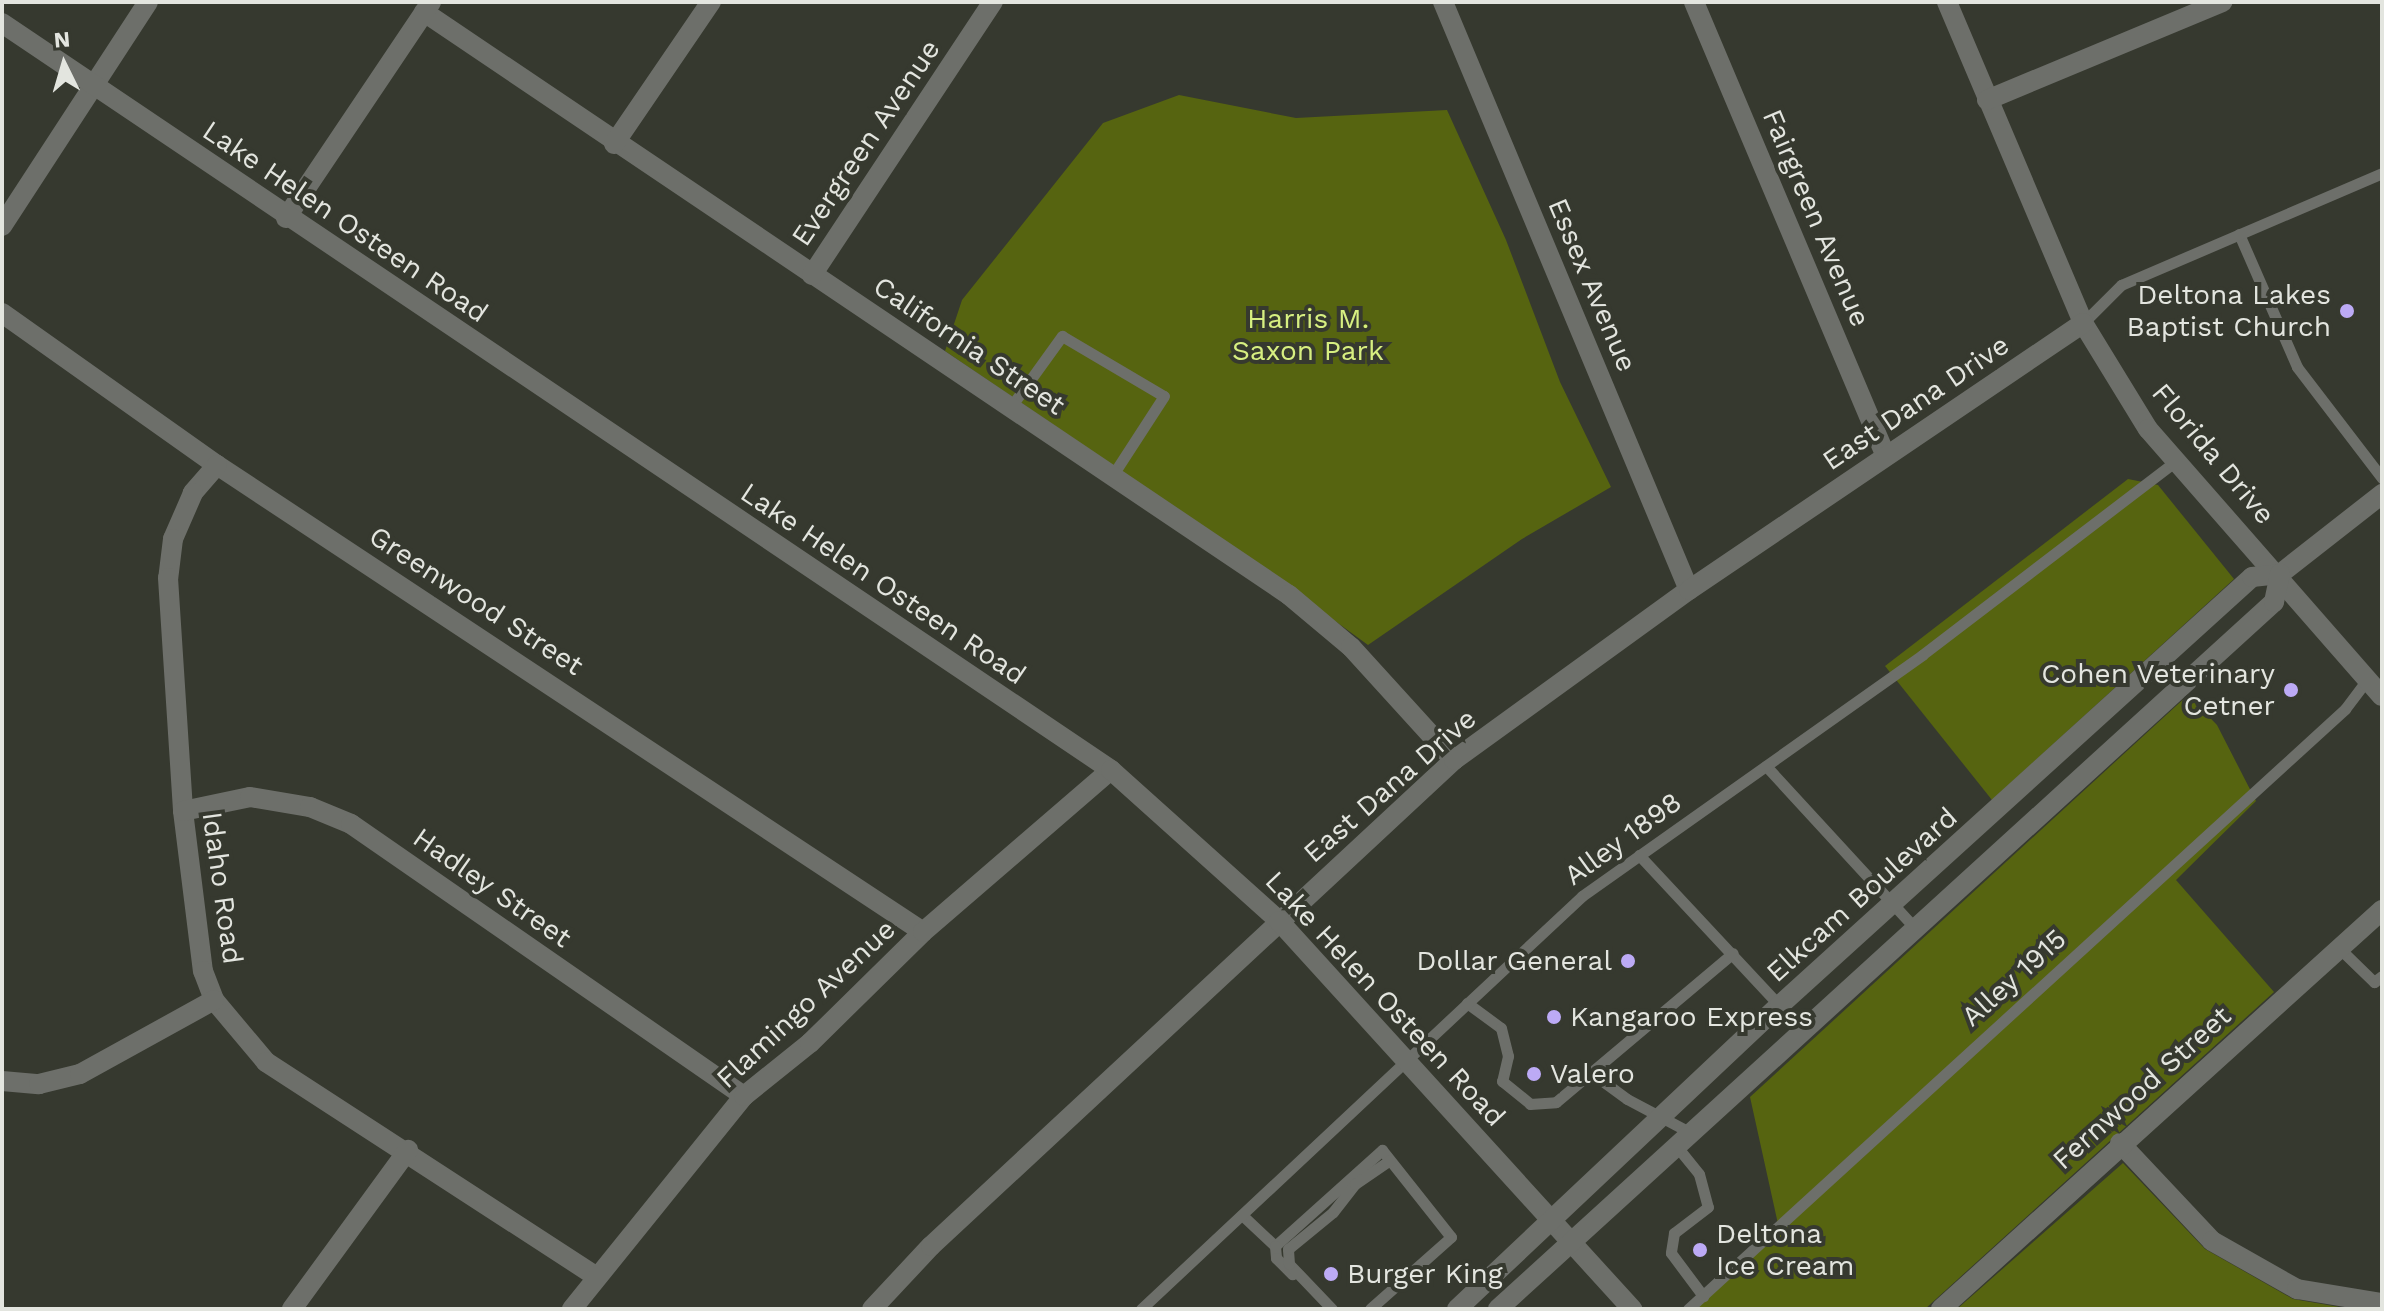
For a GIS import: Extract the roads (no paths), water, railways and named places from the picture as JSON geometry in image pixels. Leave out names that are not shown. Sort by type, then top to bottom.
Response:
[{"type":"street","points":[[2,226],[148,2]]},
{"type":"street","points":[[614,144],[711,2]]},
{"type":"street","name":"Evergreen Avenue","points":[[812,275],[993,2]]},
{"type":"street","name":"Essex Avenue","points":[[1443,2],[1689,590]]},
{"type":"street","name":"Fairgreen Avenue","points":[[1694,2],[1886,456]]},
{"type":"street","name":"Florida Drive","points":[[1947,2],[2083,323],[2148,429],[2280,574],[2382,696]]},
{"type":"street","points":[[1987,100],[2195,7],[2222,2]]},
{"type":"street","points":[[286,218],[427,7]]},
{"type":"street","name":"California Street","points":[[427,7],[614,144],[1289,595],[1351,647],[1454,760]]},
{"type":"street","name":"Lake Helen Osteen Road","points":[[2,23],[286,218],[1111,770],[1279,921],[1632,1309]]},
{"type":"street","name":"Greenwood Street","points":[[2,313],[217,465],[923,932]]},
{"type":"street","name":"East Dana Drive","points":[[872,1309],[931,1246],[1454,760],[1689,590],[2083,323]]},
{"type":"street","name":"Idaho Road","points":[[217,465],[193,493],[173,539],[168,578],[183,811],[203,971],[214,1000],[266,1062],[408,1150],[596,1276]]},
{"type":"street","name":"Elkcam Boulevard","points":[[1457,1309],[1665,1119],[1780,1005],[1895,906],[2252,577],[2280,574],[2382,494]]},
{"type":"street","name":"Elkcam Boulevard","points":[[1498,1309],[1805,1033],[1915,928],[2274,602],[2280,574]]},
{"type":"street","name":"Flamingo Avenue","points":[[572,1309],[744,1096],[810,1043],[923,932],[1111,770]]},
{"type":"street","name":"Hadley Street","points":[[183,811],[250,797],[310,807],[351,824],[744,1096]]},
{"type":"street","name":"Fernwood Street","points":[[1941,1309],[2120,1143],[2382,910]]},
{"type":"street","points":[[2,1081],[39,1084],[80,1074],[214,1000]]},
{"type":"street","points":[[2120,1143],[2212,1241],[2297,1289],[2382,1303]]},
{"type":"street","points":[[292,1309],[408,1150]]},
{"type":"lane","points":[[2083,323],[2121,285],[2382,173]]},
{"type":"lane","points":[[2239,234],[2297,367],[2382,478]]},
{"type":"lane","points":[[1010,408],[1062,336],[1164,396],[1112,476]]},
{"type":"lane","name":"Alley 1898","points":[[1141,1309],[1582,896],[1922,655],[2177,460]]},
{"type":"lane","name":"Alley 1915","points":[[1688,1309],[2345,709],[2368,679]]},
{"type":"lane","points":[[1766,766],[1915,928]]},
{"type":"lane","points":[[1639,855],[1805,1033]]},
{"type":"lane","points":[[2339,948],[2374,982],[2382,976]]},
{"type":"lane","points":[[1467,1003],[1501,1028],[1508,1056],[1502,1081],[1530,1104],[1556,1102],[1593,1074],[1733,953]]},
{"type":"lane","points":[[1593,1074],[1694,1134]]},
{"type":"lane","points":[[1678,1148],[1699,1174],[1708,1207],[1674,1233],[1671,1253],[1703,1296]]},
{"type":"lane","points":[[1275,1246],[1382,1150],[1451,1237],[1370,1309]]},
{"type":"lane","points":[[1332,1309],[1289,1264],[1288,1249],[1333,1212],[1355,1184],[1390,1160]]},
{"type":"lane","points":[[1242,1215],[1275,1246],[1276,1258],[1325,1309]]},
{"type":"place","name":"Deltona Lakes Baptist Church","points":[[2347,311]]},
{"type":"place","name":"Cohen Veterinary Cetner","points":[[2291,690]]},
{"type":"place","name":"Dollar General","points":[[1628,961]]},
{"type":"place","name":"Kangaroo Express","points":[[1554,1017]]},
{"type":"place","name":"Valero","points":[[1534,1074]]},
{"type":"place","name":"Deltona Ice Cream","points":[[1700,1250]]},
{"type":"place","name":"Burger King","points":[[1331,1274]]},
{"type":"park label","name":"Harris M. Saxon Park","points":[[1308,335]]}]
